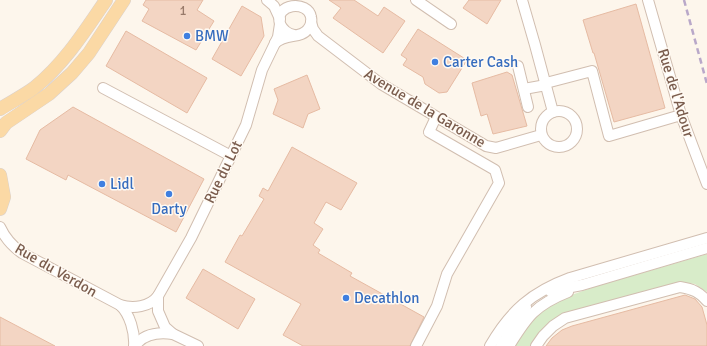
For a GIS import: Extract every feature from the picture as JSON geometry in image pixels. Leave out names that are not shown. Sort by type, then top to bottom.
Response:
[{"type":"main road","points":[[0,109],[34,88],[51,73],[83,35],[106,0]]},
{"type":"main road","points":[[0,131],[6,123],[49,94],[72,73],[93,47],[124,0]]},
{"type":"main road","points":[[0,175],[4,197],[0,209]]},
{"type":"street","points":[[417,0],[451,24]]},
{"type":"street","points":[[522,0],[553,112]]},
{"type":"street","name":"Rue de l'Adour","points":[[648,0],[681,115],[707,184]]},
{"type":"street","points":[[269,1],[309,5],[313,29],[318,36]]},
{"type":"street","points":[[269,1],[276,9],[286,32],[318,36]]},
{"type":"street","points":[[280,21],[282,10],[296,3]]},
{"type":"street","name":"Rue du Lot","points":[[158,296],[188,243],[246,125],[262,70],[280,32],[280,21]]},
{"type":"street","points":[[276,43],[284,37],[298,34],[309,28],[311,22]]},
{"type":"street","name":"Avenue de la Garonne","points":[[318,36],[381,84],[486,146],[496,148],[541,135]]},
{"type":"street","points":[[518,66],[528,107]]},
{"type":"street","points":[[524,90],[592,71],[609,136],[681,115]]},
{"type":"street","points":[[103,88],[231,156]]},
{"type":"street","points":[[553,112],[565,112],[570,115],[577,126],[575,138],[572,143],[560,148],[549,145],[541,135],[541,124],[548,115],[553,112]]},
{"type":"street","points":[[416,346],[437,306],[447,274],[499,183],[495,170],[428,132],[436,117]]},
{"type":"street","points":[[466,153],[474,139]]},
{"type":"street","name":"Rue du Verdon","points":[[0,227],[7,240],[15,249],[120,305]]},
{"type":"street","points":[[490,346],[498,331],[525,302],[554,285],[570,278],[707,238]]},
{"type":"street","points":[[501,346],[528,305],[540,294],[551,290],[582,285],[707,248]]},
{"type":"street","points":[[509,346],[526,320],[536,309],[551,299],[582,285]]},
{"type":"street","points":[[536,346],[552,326],[566,318],[583,312],[680,287],[692,289],[707,301]]},
{"type":"street","points":[[135,346],[131,325],[131,314],[142,306],[152,302],[158,296]]},
{"type":"street","points":[[135,346],[141,339],[150,335],[160,327],[158,296]]},
{"type":"street","points":[[120,305],[128,307],[153,307],[159,314],[165,327],[173,334],[198,346]]},
{"type":"street","points":[[120,305],[124,309],[131,325],[140,335],[173,334]]},
{"type":"green space","points":[[707,254],[707,292],[695,284],[686,283],[568,314],[546,327],[530,346],[513,346],[537,313],[563,298],[594,287]]},
{"type":"building","name":"BMW","points":[[146,0],[203,0],[197,10],[214,21],[196,50],[142,21],[149,9],[143,5]]},
{"type":"building","points":[[329,0],[354,0],[378,16],[384,7],[405,21],[383,53],[333,18],[341,8]]},
{"type":"building","points":[[469,0],[501,0],[487,24],[463,8]]},
{"type":"building","points":[[636,4],[665,108],[614,122],[583,20]]},
{"type":"building","points":[[242,6],[261,17],[264,36],[241,76],[212,59]]},
{"type":"building","name":"Carter Cash","points":[[418,29],[467,60],[447,92],[439,93],[425,84],[423,77],[403,65],[407,59],[401,55]]},
{"type":"building","points":[[126,31],[207,78],[187,113],[106,66]]},
{"type":"building","points":[[507,72],[512,75],[527,126],[493,134],[487,114],[481,116],[472,83]]},
{"type":"building","points":[[307,75],[320,109],[308,114],[303,128],[273,114],[278,100],[274,89]]},
{"type":"building","points":[[73,107],[204,179],[176,232],[68,175],[66,180],[26,159],[40,130]]},
{"type":"building","points":[[292,147],[357,183],[341,210],[326,202],[314,223],[323,229],[313,245],[320,250],[318,253],[352,273],[350,276],[424,317],[410,346],[303,346],[283,335],[301,304],[225,262],[240,235],[242,236],[264,199],[259,196],[263,188],[268,191]]},
{"type":"building","points":[[203,269],[255,299],[238,329],[186,298]]},
{"type":"building","points":[[685,295],[695,299],[702,307],[707,325],[707,346],[546,346],[552,338],[562,330],[572,326]]},
{"type":"building","points":[[0,317],[55,346],[0,346]]},
{"type":"railway","points":[[684,0],[707,84]]},
{"type":"place","name":"BMW","points":[[187,36]]},
{"type":"place","name":"Carter Cash","points":[[435,62]]},
{"type":"place","name":"Lidl","points":[[102,184]]},
{"type":"place","name":"Darty","points":[[169,194]]},
{"type":"place","name":"Decathlon","points":[[346,298]]}]
